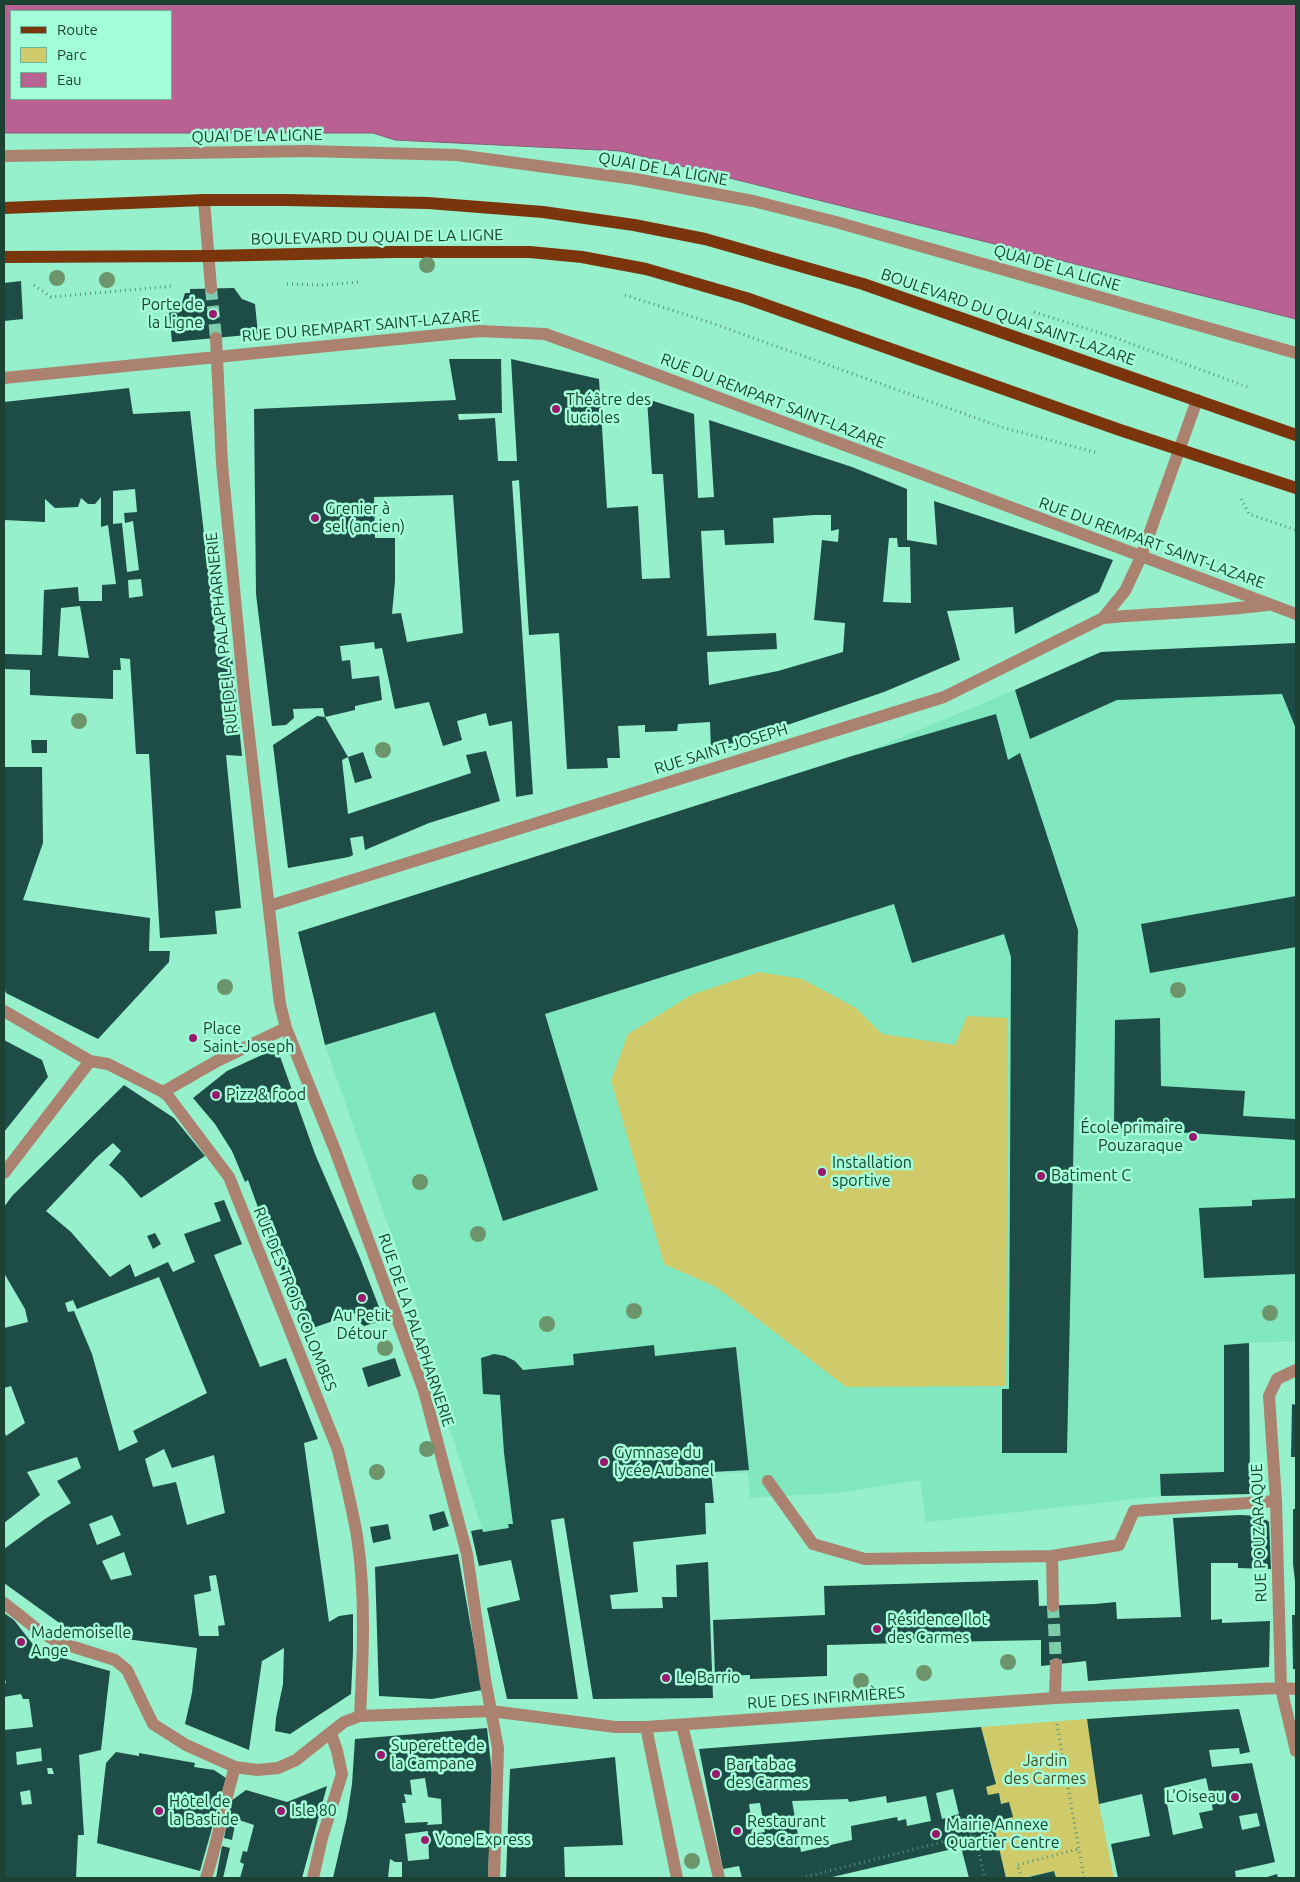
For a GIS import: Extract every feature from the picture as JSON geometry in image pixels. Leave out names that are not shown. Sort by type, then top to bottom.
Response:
[{"type":"main road","name":"BOULEVARD DU QUAI DE LA LIGNE","points":[[4,208],[204,200],[428,203],[543,212],[634,225],[705,239]]},
{"type":"main road","name":"BOULEVARD DU QUAI SAINT-LAZARE","points":[[705,239],[863,284],[1296,435]]},
{"type":"main road","name":"BOULEVARD DU QUAI DE LA LIGNE","points":[[4,257],[208,256],[392,252],[530,252],[582,257],[646,269],[746,298],[1179,449]]},
{"type":"main road","points":[[1179,449],[1296,488]]},
{"type":"street","name":"QUAI DE LA LIGNE","points":[[4,156],[308,151],[447,155],[635,179],[753,201],[836,222],[1296,353]]},
{"type":"street","points":[[204,200],[210,285]]},
{"type":"street","name":"RUE DU REMPART SAINT-LAZARE","points":[[4,378],[217,355],[480,330],[545,334],[622,361],[1296,614]]},
{"type":"street","points":[[216,338],[217,355]]},
{"type":"street","name":"RUE DE LA PALAPHARNERIE","points":[[217,355],[222,464],[244,692],[280,1004],[286,1028],[335,1150],[424,1391],[467,1554],[498,1748],[494,1878]]},
{"type":"street","name":"RUE SAINT-JOSEPH","points":[[269,906],[944,696],[1103,618],[1125,591],[1141,557],[1196,400]]},
{"type":"street","points":[[1103,618],[1159,613],[1204,612],[1270,605]]},
{"type":"street","name":"RUE DES TROIS COLOMBES","points":[[4,1011],[90,1061],[108,1064],[163,1092],[229,1177],[338,1450],[350,1497],[362,1590],[360,1716]]},
{"type":"street","points":[[163,1092],[217,1061],[286,1028]]},
{"type":"street","points":[[4,1173],[90,1061]]},
{"type":"street","name":"RUE POUZARAQUE","points":[[1296,1370],[1278,1379],[1269,1396],[1276,1502],[1281,1688],[1296,1750]]},
{"type":"street","points":[[768,1481],[813,1544],[865,1560],[1052,1556],[1119,1545],[1134,1511],[1276,1502]]},
{"type":"street","points":[[1052,1556],[1052,1606]]},
{"type":"street","points":[[4,1603],[38,1630],[58,1642],[115,1660],[127,1670],[153,1724],[186,1745],[235,1766],[257,1770],[278,1768],[296,1760],[344,1722],[360,1716]]},
{"type":"street","points":[[1055,1698],[1056,1664]]},
{"type":"street","name":"RUE DES INFIRMIÈRES","points":[[360,1716],[491,1711],[614,1727],[646,1727],[1055,1698],[1281,1688],[1296,1689]]},
{"type":"street","points":[[682,1725],[719,1878]]},
{"type":"street","points":[[646,1727],[676,1878]]},
{"type":"street","points":[[313,1878],[322,1838],[342,1774],[331,1733]]},
{"type":"street","points":[[206,1878],[216,1848],[226,1794],[235,1766]]},
{"type":"path","points":[[27,281],[51,297],[210,285]]},
{"type":"path","points":[[285,284],[325,285],[363,282]]},
{"type":"path","points":[[624,295],[706,321],[1001,427],[1106,456]]},
{"type":"path","points":[[1249,514],[1296,530]]},
{"type":"path","points":[[1055,1698],[1056,1722],[1084,1878]]},
{"type":"path","points":[[801,1878],[974,1834],[985,1878]]},
{"type":"path","points":[[1022,1878],[1017,1865],[1078,1849]]},
{"type":"shaded area","points":[[1296,643],[1296,1341],[1249,1343],[1250,1494],[1161,1496],[926,1522],[920,1480],[838,1493],[750,1498],[748,1473],[702,1472],[540,1447],[504,1453],[514,1524],[509,1524],[509,1528],[483,1532],[447,1420],[451,1417],[413,1296],[325,1045],[299,932],[854,757],[1101,652]]},
{"type":"green space","name":"Installation sportive","points":[[759,972],[802,979],[856,1008],[882,1034],[955,1045],[967,1016],[1008,1018],[1006,1386],[846,1387],[716,1287],[664,1264],[611,1080],[628,1034],[691,995]]},
{"type":"green space","name":"Jardin des Carmes","points":[[1087,1719],[1099,1804],[1114,1878],[1056,1878],[1054,1871],[1022,1878],[1006,1878],[993,1822],[1012,1816],[1009,1802],[1001,1804],[999,1793],[988,1795],[986,1787],[996,1784],[981,1727]]},
{"type":"water","points":[[4,4],[1296,4],[1296,319],[621,151],[395,140],[373,133],[4,133]]},
{"type":"building","points":[[21,281],[23,319],[4,321],[4,283]]},
{"type":"building","name":"Porte de la Ligne","points":[[234,288],[242,299],[255,304],[258,334],[172,342],[169,311],[181,306],[185,293],[190,293],[190,289]]},
{"type":"building","points":[[449,359],[501,359],[502,413],[458,414],[459,420],[495,418],[498,461],[517,461],[511,359],[599,379],[607,508],[638,506],[642,579],[670,578],[663,474],[652,474],[647,399],[694,414],[698,498],[714,497],[709,420],[852,467],[907,489],[907,540],[937,545],[934,501],[1113,560],[1099,592],[1015,634],[1013,607],[947,611],[960,660],[884,692],[711,751],[710,722],[678,724],[677,731],[645,732],[645,725],[618,726],[620,758],[607,758],[608,768],[567,769],[559,633],[529,635],[519,480],[512,481],[533,794],[516,797],[512,721],[489,726],[486,713],[457,721],[462,740],[443,746],[429,702],[395,709],[382,648],[375,649],[374,642],[340,646],[342,661],[350,660],[352,679],[379,676],[382,700],[355,706],[355,710],[325,717],[323,708],[293,709],[294,718],[286,725],[272,726],[256,594],[254,409],[456,400]],"holes":[[[453,495],[463,633],[407,642],[401,613],[392,614],[395,581],[395,538],[375,538],[374,497]],[[831,515],[831,531],[839,529],[838,542],[822,540],[814,620],[845,623],[843,652],[778,671],[709,685],[707,652],[777,649],[776,633],[707,636],[701,531],[724,530],[725,545],[774,543],[773,518]],[[889,538],[897,538],[898,547],[910,547],[911,603],[883,602]]]},
{"type":"building","points":[[129,388],[133,414],[190,411],[218,657],[232,656],[242,756],[226,755],[241,908],[215,911],[217,934],[160,938],[149,754],[136,754],[130,659],[120,658],[121,670],[113,670],[113,699],[30,695],[30,670],[4,669],[4,654],[42,655],[44,590],[78,587],[79,601],[102,601],[102,585],[116,584],[108,525],[101,527],[101,497],[95,504],[88,504],[81,498],[78,507],[55,508],[45,499],[45,522],[4,520],[4,402]],"holes":[[[135,489],[137,512],[124,513],[125,523],[133,521],[139,570],[127,572],[122,523],[113,524],[113,491]],[[141,579],[143,596],[129,598],[128,580]],[[80,606],[89,658],[58,656],[61,608]]]},
{"type":"building","points":[[1296,643],[1296,729],[1282,694],[1117,700],[1030,739],[1015,690],[1101,652]]},
{"type":"building","points":[[996,714],[1008,760],[1020,753],[1078,930],[1067,1453],[1002,1453],[1002,1389],[1009,1389],[1011,957],[1004,934],[912,963],[894,904],[545,1014],[598,1190],[503,1221],[435,1012],[325,1045],[298,932],[852,756]]},
{"type":"building","points":[[317,716],[325,717],[348,757],[342,760],[348,814],[471,773],[466,755],[486,751],[500,801],[429,823],[365,850],[363,836],[350,838],[353,855],[349,857],[288,868],[273,745]]},
{"type":"building","points":[[31,740],[47,740],[47,753],[32,753]]},
{"type":"building","points":[[363,752],[372,778],[355,783],[348,757]]},
{"type":"building","points":[[4,767],[42,767],[43,843],[23,900],[150,918],[149,951],[170,951],[169,962],[98,1039],[6,993],[4,988]]},
{"type":"building","points":[[1296,896],[1296,947],[1150,973],[1141,924]]},
{"type":"building","points":[[1160,1018],[1161,1086],[1245,1091],[1243,1116],[1296,1119],[1296,1140],[1114,1128],[1115,1020]]},
{"type":"building","points":[[4,1040],[42,1060],[48,1077],[4,1132]]},
{"type":"building","points":[[277,1048],[315,1154],[360,1258],[384,1320],[364,1326],[359,1322],[356,1313],[307,1330],[272,1246],[248,1180],[245,1182],[232,1151],[215,1124],[193,1098],[227,1071]]},
{"type":"building","points":[[124,1085],[174,1118],[205,1156],[141,1198],[123,1177],[109,1165],[121,1151],[113,1143],[97,1157],[46,1211],[71,1232],[110,1277],[130,1264],[135,1277],[168,1262],[173,1272],[195,1262],[184,1234],[221,1221],[214,1203],[224,1200],[242,1244],[214,1255],[260,1367],[286,1358],[318,1439],[304,1443],[329,1622],[339,1616],[353,1614],[351,1694],[290,1734],[275,1731],[283,1684],[284,1648],[262,1661],[249,1750],[185,1724],[192,1693],[197,1648],[102,1636],[65,1627],[4,1583],[4,1549],[45,1519],[71,1503],[57,1481],[81,1468],[77,1457],[27,1472],[40,1495],[4,1523],[4,1430],[6,1436],[25,1423],[11,1386],[4,1388],[4,1328],[28,1322],[25,1309],[4,1273],[4,1207],[12,1196]],"holes":[[[159,1277],[207,1393],[133,1431],[138,1442],[119,1451],[92,1354],[74,1311],[68,1312],[65,1303],[73,1300],[77,1309]],[[164,1449],[172,1468],[214,1455],[225,1513],[187,1525],[176,1482],[153,1487],[145,1459]],[[112,1515],[121,1535],[97,1545],[89,1524]],[[124,1552],[132,1575],[111,1580],[102,1561]],[[216,1575],[225,1625],[218,1626],[219,1636],[199,1636],[194,1595],[211,1591],[209,1576]]]},
{"type":"building","points":[[1296,1198],[1296,1274],[1204,1278],[1199,1208],[1252,1206],[1252,1200]]},
{"type":"building","points":[[155,1233],[161,1244],[153,1249],[147,1236]]},
{"type":"building","points":[[1249,1343],[1250,1494],[1161,1496],[1160,1474],[1224,1472],[1224,1345]]},
{"type":"building","points":[[654,1345],[655,1356],[736,1347],[749,1470],[711,1472],[714,1503],[705,1503],[706,1534],[633,1542],[638,1592],[610,1595],[612,1609],[663,1608],[662,1597],[677,1597],[676,1565],[708,1562],[713,1698],[593,1699],[564,1518],[551,1520],[578,1699],[507,1699],[487,1608],[520,1600],[511,1560],[479,1566],[471,1531],[482,1529],[483,1532],[509,1528],[508,1524],[513,1524],[504,1453],[500,1395],[483,1394],[481,1358],[494,1354],[505,1356],[515,1361],[523,1370],[574,1365],[573,1354]]},
{"type":"building","points":[[395,1358],[401,1376],[368,1387],[362,1368]]},
{"type":"building","points":[[1292,1404],[1296,1405],[1296,1457],[1291,1457]]},
{"type":"building","points":[[1293,1509],[1296,1509],[1296,1581],[1293,1564]]},
{"type":"building","points":[[444,1511],[449,1526],[433,1531],[429,1515]]},
{"type":"building","points":[[1261,1516],[1269,1522],[1271,1569],[1238,1568],[1238,1563],[1211,1563],[1211,1620],[1222,1619],[1222,1623],[1270,1621],[1269,1667],[1088,1681],[1086,1661],[1041,1666],[1041,1640],[942,1642],[942,1639],[903,1640],[902,1643],[827,1645],[827,1676],[750,1679],[750,1675],[715,1676],[713,1620],[825,1615],[824,1586],[1038,1580],[1039,1606],[1116,1602],[1117,1619],[1181,1617],[1173,1518]]},
{"type":"building","points":[[388,1524],[391,1539],[373,1543],[370,1527]]},
{"type":"building","points":[[458,1554],[482,1690],[432,1699],[379,1696],[375,1567]]},
{"type":"building","points":[[4,1613],[14,1620],[38,1651],[110,1671],[101,1750],[79,1755],[84,1835],[78,1835],[76,1878],[4,1878],[4,1730],[33,1727],[29,1699],[23,1699],[21,1694],[4,1697],[4,1684],[6,1683],[4,1675]],"holes":[[[41,1748],[42,1761],[17,1765],[16,1752]],[[47,1768],[52,1768],[54,1774],[48,1774]],[[30,1790],[32,1804],[22,1805],[20,1792]]]},
{"type":"building","points":[[1292,1615],[1296,1615],[1296,1669],[1293,1669]]},
{"type":"building","points":[[1239,1709],[1250,1752],[1240,1754],[1239,1748],[1209,1750],[1212,1767],[1252,1763],[1275,1862],[1235,1871],[1236,1878],[1118,1878],[1111,1844],[1150,1836],[1142,1794],[1099,1804],[1087,1719]],"holes":[[[1206,1778],[1213,1810],[1199,1813],[1203,1828],[1173,1835],[1164,1788]],[[1257,1813],[1260,1826],[1242,1830],[1239,1816]]]},
{"type":"building","points":[[981,1727],[996,1784],[986,1787],[988,1795],[999,1793],[1001,1804],[1009,1802],[1013,1817],[993,1822],[1006,1878],[969,1878],[961,1847],[828,1878],[742,1878],[739,1866],[723,1869],[699,1749]],"holes":[[[953,1789],[959,1814],[942,1819],[936,1793]],[[886,1796],[887,1803],[926,1796],[931,1821],[907,1826],[906,1819],[898,1821],[897,1817],[851,1826],[852,1840],[801,1852],[792,1801],[848,1799],[849,1802]],[[760,1803],[765,1832],[753,1834],[749,1804]]]},
{"type":"building","points":[[487,1728],[492,1774],[488,1878],[402,1878],[402,1862],[395,1862],[390,1859],[388,1878],[333,1878],[347,1817],[352,1784],[355,1739]],"holes":[[[425,1778],[428,1797],[441,1799],[442,1824],[427,1825],[428,1822],[405,1823],[402,1803],[406,1803],[404,1794],[412,1795],[410,1780]],[[428,1831],[429,1859],[408,1861],[405,1834]]]},
{"type":"building","name":"Hôtel de la Bastide","points":[[116,1752],[139,1756],[139,1753],[195,1763],[194,1767],[214,1770],[226,1778],[200,1871],[97,1843],[106,1763]]},
{"type":"building","points":[[615,1757],[623,1845],[564,1847],[565,1878],[506,1878],[510,1769]]},
{"type":"building","points":[[327,1786],[302,1878],[240,1878],[244,1864],[240,1862],[243,1851],[247,1852],[254,1825],[236,1819],[232,1840],[224,1838],[231,1801],[246,1790],[287,1802]]},
{"type":"building","points":[[222,1846],[230,1848],[223,1878],[216,1878]]},
{"type":"building","name":"Mairie Annexe Quartier Centre","points":[[1054,1871],[1056,1878],[1025,1878]]},
{"type":"building","points":[[1277,1874],[1278,1878],[1264,1878]]},
{"type":"tunnel","points":[[211,288],[216,338]]},
{"type":"tunnel","points":[[1053,1606],[1056,1664]]},
{"type":"place","name":"Porte de la Ligne","points":[[213,314]]},
{"type":"place","name":"Théâtre des lucioles","points":[[556,409]]},
{"type":"place","name":"Grenier à sel (ancien)","points":[[315,518]]},
{"type":"place","name":"Place Saint-Joseph","points":[[193,1038]]},
{"type":"place","name":"Pizz & food","points":[[216,1095]]},
{"type":"place","name":"École primaire Pouzaraque","points":[[1193,1137]]},
{"type":"place","name":"Installation sportive","points":[[822,1172]]},
{"type":"place","name":"Batiment C","points":[[1041,1176]]},
{"type":"place","name":"Au Petit Détour","points":[[362,1298]]},
{"type":"place","name":"Gymnase du lycée Aubanel","points":[[604,1462]]},
{"type":"place","name":"Résidence Ilot des Carmes","points":[[877,1629]]},
{"type":"place","name":"Mademoiselle Ange","points":[[21,1642]]},
{"type":"place","name":"Le Barrio","points":[[666,1678]]},
{"type":"place","name":"Superette de la Campane","points":[[381,1755]]},
{"type":"place","name":"Bar tabac des Carmes","points":[[716,1774]]},
{"type":"place","name":"L’Oiseau","points":[[1235,1797]]},
{"type":"place","name":"Hôtel de la Bastide","points":[[159,1811]]},
{"type":"place","name":"Isle 80","points":[[281,1811]]},
{"type":"place","name":"Restaurant des Carmes","points":[[737,1831]]},
{"type":"place","name":"Mairie Annexe Quartier Centre","points":[[936,1834]]},
{"type":"place","name":"Vone Express","points":[[425,1840]]}]
